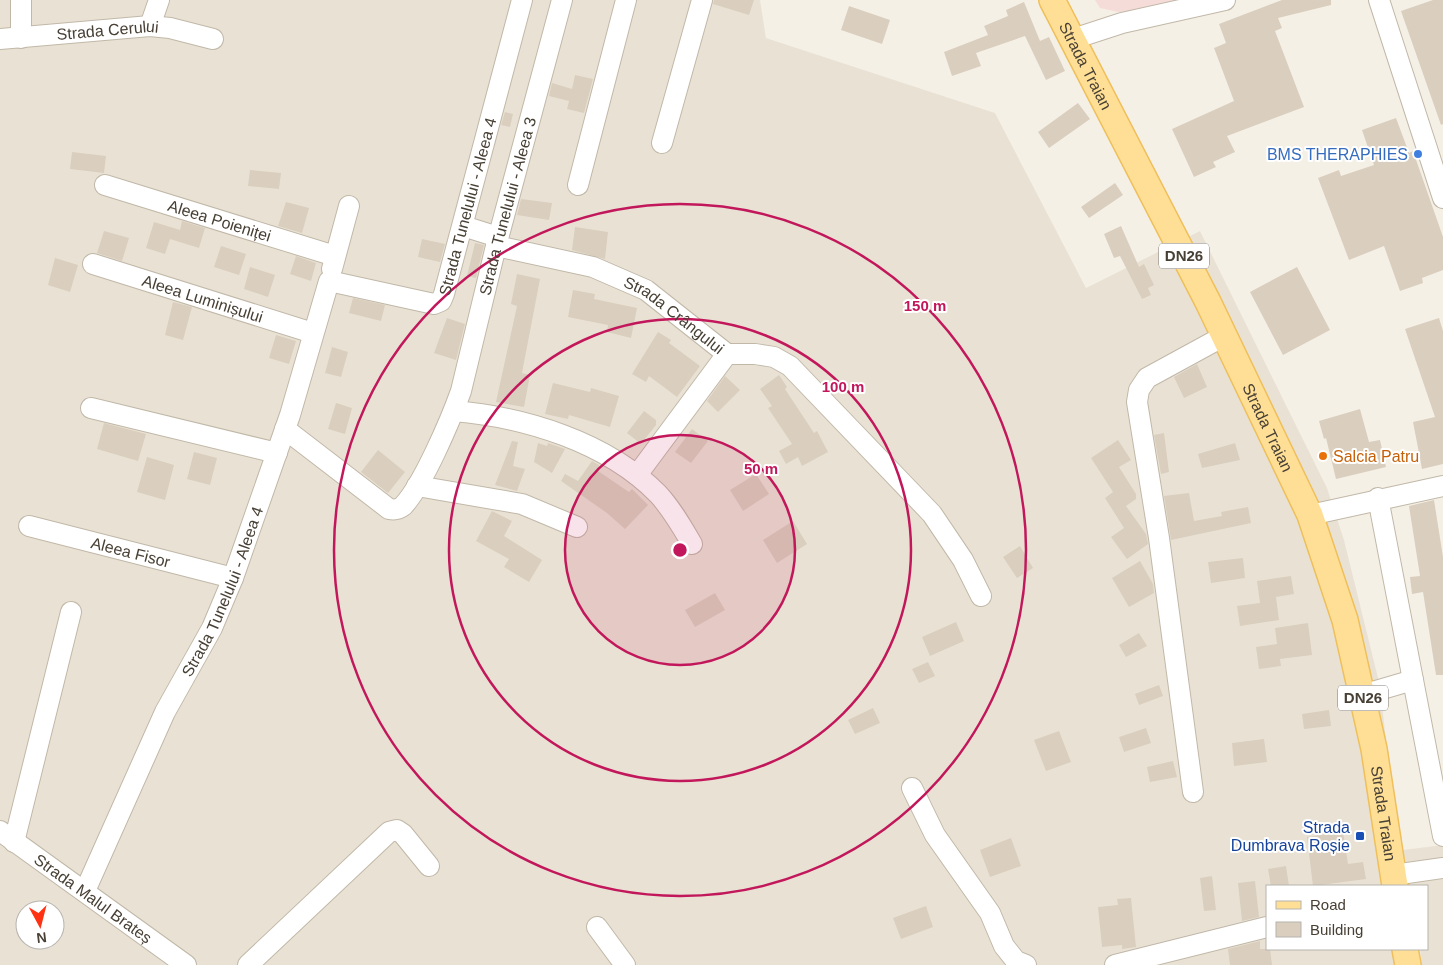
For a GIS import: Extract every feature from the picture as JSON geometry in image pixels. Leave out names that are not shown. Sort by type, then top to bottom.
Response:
[{"type":"main road","name":"Strada Traian","points":[[1052,0],[1224,336],[1310,515],[1345,620],[1374,749],[1394,881]]},
{"type":"main road","points":[[1405,950],[1408,965]]},
{"type":"street","points":[[21,0],[21,38]]},
{"type":"street","points":[[150,26],[159,0]]},
{"type":"street","name":"Strada Tunelului - Aleea 4","points":[[329,281],[434,304],[441,301],[463,226],[522,0]]},
{"type":"street","name":"Strada Tunelului - Aleea 3","points":[[285,430],[388,508],[396,510],[402,507],[417,486],[454,411],[497,241],[562,0]]},
{"type":"street","points":[[578,186],[626,0]]},
{"type":"street","points":[[662,143],[702,0]]},
{"type":"street","points":[[1073,39],[1122,23],[1225,0]]},
{"type":"street","points":[[1379,0],[1443,198]]},
{"type":"street","name":"Strada Cerului","points":[[0,39],[150,26],[170,28],[212,39]]},
{"type":"street","name":"Aleea Poieniței","points":[[105,186],[335,256]]},
{"type":"street","name":"Strada Tunelului - Aleea 4","points":[[85,891],[165,712],[212,628],[233,578],[285,430],[349,206]]},
{"type":"street","name":"Strada Crângului","points":[[463,226],[497,241],[593,267],[646,290],[727,354],[755,354],[774,357],[790,366],[932,514],[966,566],[981,596]]},
{"type":"street","name":"Aleea Luminișului","points":[[93,264],[313,333]]},
{"type":"street","points":[[1193,792],[1159,538],[1137,402],[1139,390],[1147,378],[1159,369],[1224,336]]},
{"type":"street","points":[[637,475],[727,354]]},
{"type":"street","points":[[91,408],[277,454]]},
{"type":"street","points":[[454,411],[516,419],[578,441],[637,475],[672,512],[692,544]]},
{"type":"street","points":[[417,486],[522,504],[577,528]]},
{"type":"street","points":[[1310,515],[1378,498],[1443,486]]},
{"type":"street","points":[[1378,498],[1443,836]]},
{"type":"street","name":"Aleea Fisor","points":[[29,526],[233,578]]},
{"type":"street","points":[[7,837],[71,612]]},
{"type":"street","points":[[1362,695],[1413,680]]},
{"type":"street","points":[[912,788],[935,835],[990,913],[1004,946],[1016,961],[1026,965]]},
{"type":"street","points":[[248,965],[389,832],[396,830],[403,834],[429,866]]},
{"type":"street","name":"Strada Malul Brateș","points":[[7,837],[186,965]]},
{"type":"street","points":[[1394,881],[1443,868]]},
{"type":"street","points":[[597,927],[625,965]]},
{"type":"street","points":[[1115,965],[1266,927]]},
{"type":"shaded area","points":[[0,0],[760,0],[766,38],[995,113],[1086,288],[1200,231],[1327,488],[1344,540],[1380,686],[1397,841],[1404,885],[1266,885],[1266,950],[1415,950],[1418,965],[0,965]]},
{"type":"shaded area","points":[[1095,0],[1187,0],[1132,15],[1100,8]]},
{"type":"shaded area","points":[[1443,845],[1443,965],[1422,965],[1420,950],[1428,950],[1428,885],[1409,885],[1403,850]]},
{"type":"building","points":[[714,0],[754,0],[749,15],[713,4]]},
{"type":"building","points":[[1282,0],[1331,0],[1331,5],[1278,18],[1282,28],[1275,31],[1304,107],[1227,136],[1235,152],[1213,162],[1216,167],[1194,177],[1172,129],[1234,101],[1214,48],[1226,43],[1219,24]]},
{"type":"building","points":[[1433,0],[1443,0],[1443,124],[1441,125],[1401,11]]},
{"type":"building","points":[[1024,2],[1040,41],[1049,37],[1065,71],[1046,80],[1025,36],[976,53],[981,66],[952,76],[944,52],[988,35],[984,26],[1008,16],[1006,10]]},
{"type":"building","points":[[849,6],[890,20],[882,44],[841,30]]},
{"type":"building","points":[[575,75],[593,79],[584,113],[567,109],[569,101],[549,96],[552,83],[572,89]]},
{"type":"building","points":[[1078,103],[1090,119],[1049,148],[1038,132]]},
{"type":"building","points":[[505,112],[513,114],[510,127],[501,125]]},
{"type":"building","points":[[1396,118],[1409,153],[1413,151],[1443,237],[1443,270],[1422,278],[1423,283],[1400,291],[1384,246],[1349,260],[1318,178],[1339,170],[1341,176],[1374,165],[1362,130]]},
{"type":"building","points":[[72,152],[106,156],[104,173],[70,169]]},
{"type":"building","points":[[250,170],[281,173],[279,189],[248,186]]},
{"type":"building","points":[[1115,183],[1123,195],[1089,218],[1081,207]]},
{"type":"building","points":[[521,199],[552,203],[549,220],[517,215]]},
{"type":"building","points":[[286,202],[309,208],[302,233],[278,226]]},
{"type":"building","points":[[182,221],[205,228],[199,248],[170,239],[165,254],[146,248],[154,222],[180,230]]},
{"type":"building","points":[[1121,226],[1139,267],[1144,264],[1154,285],[1148,288],[1151,295],[1142,299],[1120,256],[1114,258],[1104,234]]},
{"type":"building","points":[[575,227],[608,232],[605,259],[572,250]]},
{"type":"building","points":[[104,231],[129,238],[122,261],[97,253]]},
{"type":"building","points":[[422,239],[445,244],[440,262],[418,257]]},
{"type":"building","points":[[475,243],[484,245],[476,278],[467,276]]},
{"type":"building","points":[[221,246],[246,254],[239,275],[214,267]]},
{"type":"building","points":[[296,256],[316,263],[311,281],[290,274]]},
{"type":"building","points":[[55,258],[78,265],[70,292],[48,285]]},
{"type":"building","points":[[250,267],[275,275],[268,297],[244,289]]},
{"type":"building","points":[[1297,267],[1330,330],[1283,355],[1250,292]]},
{"type":"building","points":[[517,274],[540,279],[522,373],[530,375],[524,407],[496,402],[517,306],[511,304]]},
{"type":"building","points":[[573,290],[595,294],[594,299],[637,308],[631,338],[607,332],[608,325],[568,317]]},
{"type":"building","points":[[353,298],[385,305],[381,321],[349,313]]},
{"type":"building","points":[[173,302],[192,307],[183,340],[165,335]]},
{"type":"building","points":[[447,318],[465,324],[456,360],[434,353]]},
{"type":"building","points":[[1439,318],[1443,331],[1443,464],[1422,469],[1413,422],[1435,417],[1405,329]]},
{"type":"building","points":[[658,332],[671,340],[669,343],[700,366],[677,397],[649,376],[646,382],[632,374]]},
{"type":"building","points":[[276,335],[296,341],[289,364],[269,358]]},
{"type":"building","points":[[332,347],[348,352],[341,377],[325,373]]},
{"type":"building","points":[[1197,364],[1207,387],[1184,398],[1174,377]]},
{"type":"building","points":[[779,375],[787,387],[785,389],[814,433],[817,431],[828,452],[802,466],[798,457],[786,464],[779,451],[792,444],[768,408],[772,406],[760,389]]},
{"type":"building","points":[[725,376],[740,390],[718,412],[707,401]]},
{"type":"building","points":[[553,383],[590,392],[591,388],[619,396],[610,427],[569,415],[568,419],[545,414]]},
{"type":"building","points":[[336,403],[352,408],[345,434],[328,429]]},
{"type":"building","points":[[1360,409],[1369,442],[1380,440],[1386,467],[1336,479],[1326,438],[1324,439],[1319,421]]},
{"type":"building","points":[[644,411],[656,420],[656,425],[641,444],[627,433]]},
{"type":"building","points":[[104,423],[146,434],[138,461],[97,449]]},
{"type":"building","points":[[692,429],[708,441],[691,463],[675,452]]},
{"type":"building","points":[[1164,433],[1169,472],[1161,474],[1154,435]]},
{"type":"building","points":[[1118,440],[1131,460],[1119,467],[1136,494],[1136,499],[1126,506],[1146,534],[1148,544],[1127,559],[1111,537],[1124,528],[1105,498],[1113,492],[1091,458]]},
{"type":"building","points":[[512,441],[518,442],[513,466],[525,469],[517,491],[495,485]]},
{"type":"building","points":[[538,443],[547,446],[548,443],[565,449],[552,473],[534,462]]},
{"type":"building","points":[[1235,443],[1240,460],[1202,468],[1198,454]]},
{"type":"building","points":[[378,450],[405,472],[388,493],[361,472]]},
{"type":"building","points":[[194,452],[217,458],[210,485],[187,479]]},
{"type":"building","points":[[147,457],[174,465],[165,500],[137,492]]},
{"type":"building","points":[[592,461],[599,465],[598,471],[629,492],[632,489],[648,505],[625,529],[607,513],[561,481],[565,474],[578,481]]},
{"type":"building","points":[[756,474],[769,494],[743,511],[730,490]]},
{"type":"building","points":[[1189,493],[1194,521],[1222,516],[1221,512],[1248,507],[1251,523],[1171,540],[1164,496]]},
{"type":"building","points":[[1434,500],[1443,557],[1443,675],[1436,675],[1423,592],[1412,594],[1410,577],[1420,576],[1409,506]]},
{"type":"building","points":[[492,511],[512,521],[504,536],[542,560],[529,582],[504,567],[509,559],[476,541]]},
{"type":"building","points":[[793,521],[807,544],[777,563],[763,540]]},
{"type":"building","points":[[1020,546],[1033,568],[1017,578],[1003,557]]},
{"type":"building","points":[[1243,558],[1245,578],[1211,583],[1208,562]]},
{"type":"building","points":[[1140,561],[1153,584],[1154,593],[1129,607],[1112,578]]},
{"type":"building","points":[[1291,576],[1294,594],[1276,597],[1279,620],[1240,626],[1237,606],[1260,603],[1257,581]]},
{"type":"building","points":[[715,593],[725,610],[695,627],[685,610]]},
{"type":"building","points":[[956,622],[964,641],[930,656],[922,637]]},
{"type":"building","points":[[1308,623],[1312,655],[1280,659],[1281,666],[1259,669],[1256,647],[1277,644],[1275,628]]},
{"type":"building","points":[[1139,633],[1147,646],[1126,657],[1119,645]]},
{"type":"building","points":[[928,662],[935,676],[919,683],[912,669]]},
{"type":"building","points":[[1159,685],[1163,696],[1139,705],[1135,694]]},
{"type":"building","points":[[873,708],[880,723],[855,734],[848,720]]},
{"type":"building","points":[[1329,710],[1331,726],[1304,729],[1302,714]]},
{"type":"building","points":[[1146,728],[1151,743],[1124,752],[1119,737]]},
{"type":"building","points":[[1059,731],[1071,762],[1046,771],[1034,740]]},
{"type":"building","points":[[1264,739],[1267,762],[1234,766],[1232,743]]},
{"type":"building","points":[[1173,761],[1177,777],[1150,782],[1147,767]]},
{"type":"building","points":[[1343,832],[1348,864],[1363,862],[1366,879],[1313,885],[1307,837]]},
{"type":"building","points":[[1011,838],[1021,866],[990,877],[980,850]]},
{"type":"building","points":[[1286,866],[1289,885],[1271,885],[1268,869]]},
{"type":"building","points":[[1212,876],[1216,910],[1204,911],[1200,878]]},
{"type":"building","points":[[1255,881],[1259,917],[1242,921],[1238,883]]},
{"type":"building","points":[[1131,898],[1136,947],[1122,949],[1122,945],[1102,947],[1098,907],[1118,905],[1117,899]]},
{"type":"building","points":[[926,906],[933,927],[901,939],[893,918]]},
{"type":"building","points":[[1260,941],[1260,949],[1270,950],[1272,965],[1230,965],[1228,949]]},
{"type":"place","name":"BMS THERAPHIES","points":[[1418,154]]},
{"type":"place","name":"Salcia Patru","points":[[1323,456]]},
{"type":"place","name":"Strada Dumbrava Roșie","points":[[1360,836]]}]
